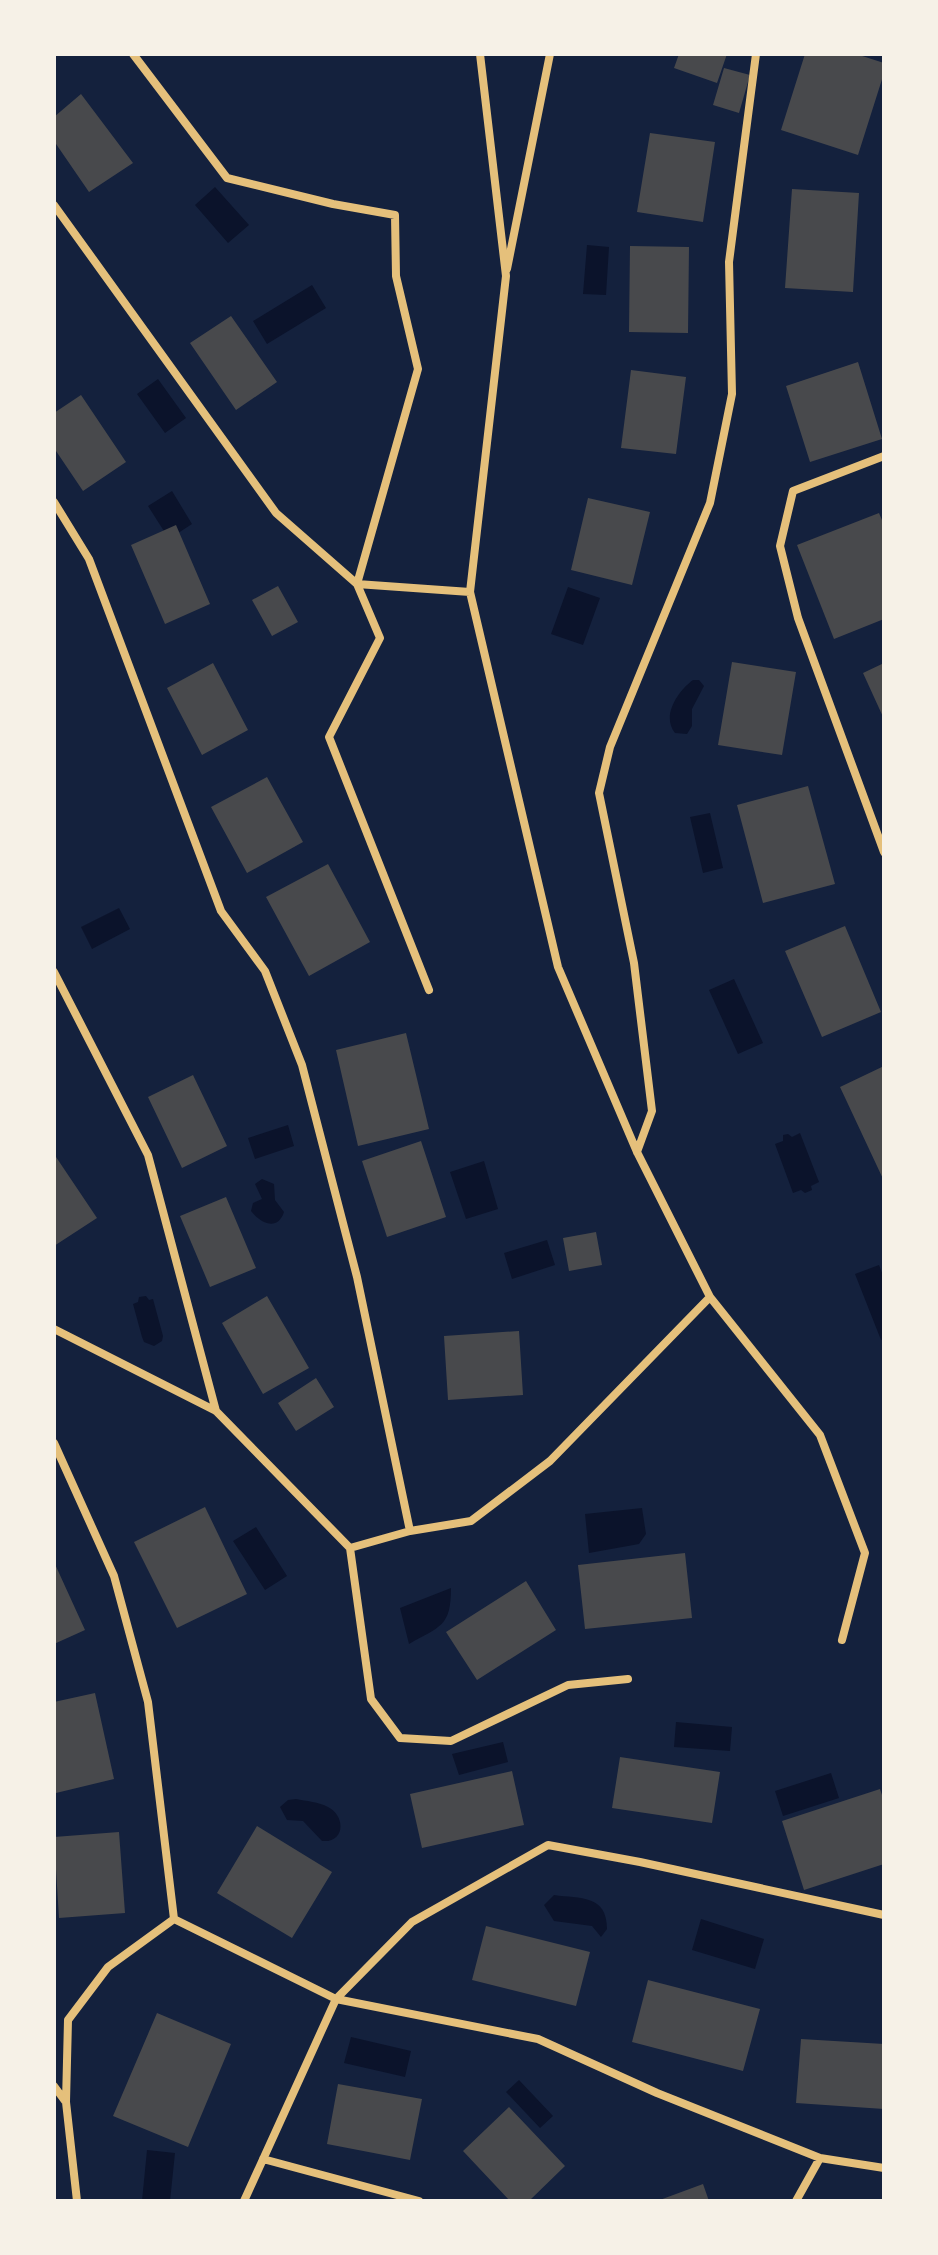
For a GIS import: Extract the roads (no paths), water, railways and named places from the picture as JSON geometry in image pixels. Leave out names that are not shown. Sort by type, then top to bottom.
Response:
[{"type":"street","points":[[133,54],[227,178],[333,204],[395,215],[396,276],[418,369],[357,584]]},
{"type":"street","points":[[480,54],[506,276]]},
{"type":"street","points":[[550,54],[506,276],[470,592],[558,967],[637,1152],[710,1297],[820,1435],[865,1553],[842,1640]]},
{"type":"street","points":[[637,1152],[652,1111],[634,963],[599,793],[610,747],[710,503],[732,394],[729,262],[756,54]]},
{"type":"street","points":[[54,205],[276,513],[357,584],[380,638],[329,737],[429,990]]},
{"type":"street","points":[[884,456],[793,491],[780,546],[798,618],[884,852]]},
{"type":"street","points":[[54,502],[89,559],[221,911],[265,971],[302,1065],[357,1277],[410,1531]]},
{"type":"street","points":[[357,584],[470,592]]},
{"type":"street","points":[[54,972],[148,1155],[216,1411]]},
{"type":"street","points":[[350,1548],[410,1531],[471,1521],[550,1461],[710,1297]]},
{"type":"street","points":[[54,1329],[216,1411],[350,1548],[371,1699],[400,1738],[451,1741],[568,1685],[628,1679]]},
{"type":"street","points":[[54,1443],[114,1576],[148,1702],[174,1919]]},
{"type":"street","points":[[244,2201],[336,1999],[412,1922],[548,1845],[884,1915]]},
{"type":"street","points":[[174,1919],[336,1999],[538,2039],[657,2093],[820,2158],[884,2168]]},
{"type":"street","points":[[77,2201],[66,2102],[68,2020],[108,1967],[174,1919]]},
{"type":"street","points":[[54,2086],[66,2102]]},
{"type":"street","points":[[796,2201],[820,2158]]},
{"type":"street","points":[[263,2159],[419,2201]]},
{"type":"water","points":[[215,187],[249,225],[228,243],[195,205]]},
{"type":"water","points":[[587,245],[609,247],[606,295],[583,294]]},
{"type":"water","points":[[312,285],[326,308],[267,344],[253,321]]},
{"type":"water","points":[[158,379],[186,418],[165,433],[137,394]]},
{"type":"water","points":[[172,491],[192,524],[169,539],[148,506]]},
{"type":"water","points":[[568,587],[600,598],[583,645],[551,634]]},
{"type":"water","points":[[693,680],[699,680],[704,686],[692,709],[692,726],[687,734],[675,733],[670,719],[673,704]]},
{"type":"water","points":[[710,813],[723,868],[703,873],[690,817]]},
{"type":"water","points":[[119,908],[130,929],[92,949],[81,927]]},
{"type":"water","points":[[734,979],[763,1043],[738,1054],[709,990]]},
{"type":"water","points":[[288,1125],[294,1146],[255,1159],[248,1138]]},
{"type":"water","points":[[800,1133],[819,1182],[805,1193],[801,1190],[793,1193],[775,1144],[783,1141],[783,1135],[792,1137]]},
{"type":"water","points":[[484,1161],[498,1209],[466,1219],[450,1172]]},
{"type":"water","points":[[262,1179],[274,1184],[275,1200],[284,1212],[278,1222],[264,1222],[251,1211],[253,1203],[262,1199],[255,1184]]},
{"type":"water","points":[[547,1240],[555,1265],[512,1279],[504,1253]]},
{"type":"water","points":[[879,1265],[884,1278],[884,1339],[881,1340],[855,1274]]},
{"type":"water","points":[[146,1296],[149,1300],[153,1299],[163,1336],[162,1341],[154,1346],[144,1342],[133,1304],[138,1302],[139,1297]]},
{"type":"water","points":[[642,1508],[646,1534],[639,1544],[589,1553],[585,1514]]},
{"type":"water","points":[[256,1527],[287,1576],[265,1590],[233,1541]]},
{"type":"water","points":[[451,1588],[449,1611],[442,1624],[409,1644],[400,1608]]},
{"type":"water","points":[[676,1722],[732,1727],[730,1751],[674,1747]]},
{"type":"water","points":[[503,1742],[508,1762],[459,1775],[452,1754]]},
{"type":"water","points":[[831,1773],[839,1798],[783,1816],[775,1791]]},
{"type":"water","points":[[288,1800],[321,1804],[334,1811],[340,1822],[335,1838],[322,1841],[303,1821],[287,1820],[280,1807]]},
{"type":"water","points":[[554,1895],[582,1898],[597,1904],[606,1918],[607,1929],[601,1937],[592,1926],[554,1921],[544,1905]]},
{"type":"water","points":[[701,1919],[764,1939],[755,1969],[692,1950]]},
{"type":"water","points":[[351,2037],[411,2051],[405,2077],[344,2063]]},
{"type":"water","points":[[519,2080],[553,2116],[540,2128],[506,2092]]},
{"type":"water","points":[[147,2150],[175,2153],[170,2201],[142,2201]]}]
